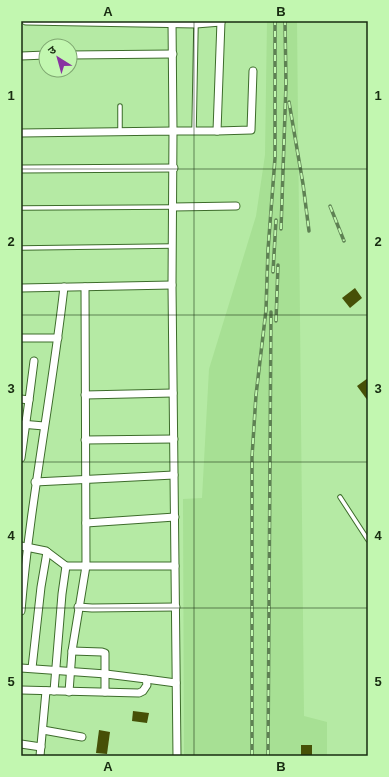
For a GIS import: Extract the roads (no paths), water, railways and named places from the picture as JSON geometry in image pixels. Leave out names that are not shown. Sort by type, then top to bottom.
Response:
[{"type":"street","points":[[26,21],[172,22],[196,24],[221,22],[217,131]]},
{"type":"street","points":[[172,22],[174,168],[172,285],[177,756]]},
{"type":"street","points":[[78,55],[173,54]]},
{"type":"street","points":[[21,56],[38,55]]},
{"type":"street","points":[[21,132],[251,130],[253,71]]},
{"type":"street","points":[[21,170],[174,168]]},
{"type":"street","points":[[173,207],[236,206]]},
{"type":"street","points":[[21,288],[172,285]]},
{"type":"street","points":[[21,611],[24,546],[36,482],[58,338],[64,287]]},
{"type":"street","points":[[69,692],[72,651],[78,607],[86,566],[85,287]]},
{"type":"street","points":[[21,338],[58,338]]},
{"type":"street","points":[[21,458],[24,425],[34,361]]},
{"type":"street","points":[[85,395],[173,393]]},
{"type":"street","points":[[21,399],[29,400]]},
{"type":"street","points":[[24,425],[44,426]]},
{"type":"street","points":[[85,440],[174,439]]},
{"type":"street","points":[[36,482],[174,475]]},
{"type":"street","points":[[86,523],[175,517]]},
{"type":"street","points":[[24,546],[47,552],[66,566],[175,566]]},
{"type":"street","points":[[32,668],[40,587],[47,552]]},
{"type":"street","points":[[54,691],[62,594],[66,566]]},
{"type":"street","points":[[78,607],[176,607]]},
{"type":"street","points":[[72,651],[102,652],[106,657],[105,692]]},
{"type":"street","points":[[21,668],[106,674],[176,683]]},
{"type":"street","points":[[21,690],[139,693],[143,691],[147,685],[146,679]]},
{"type":"street","points":[[40,756],[46,691]]},
{"type":"street","points":[[43,730],[82,737]]},
{"type":"street","points":[[21,744],[41,747]]},
{"type":"lane","points":[[194,131],[196,24]]},
{"type":"lane","points":[[120,106],[120,131]]},
{"type":"lane","points":[[21,208],[173,207]]},
{"type":"lane","points":[[21,248],[173,246]]},
{"type":"lane","points":[[340,497],[368,540]]},
{"type":"railway","points":[[252,756],[252,457],[256,395],[266,310],[268,250],[275,158],[275,21]]},
{"type":"railway","points":[[281,229],[286,84],[285,21]]},
{"type":"railway","points":[[289,102],[303,184],[309,231]]},
{"type":"railway","points":[[330,206],[344,241]]},
{"type":"railway","points":[[273,272],[276,220]]},
{"type":"railway","points":[[276,321],[278,265]]},
{"type":"railway","points":[[268,756],[271,312]]}]
